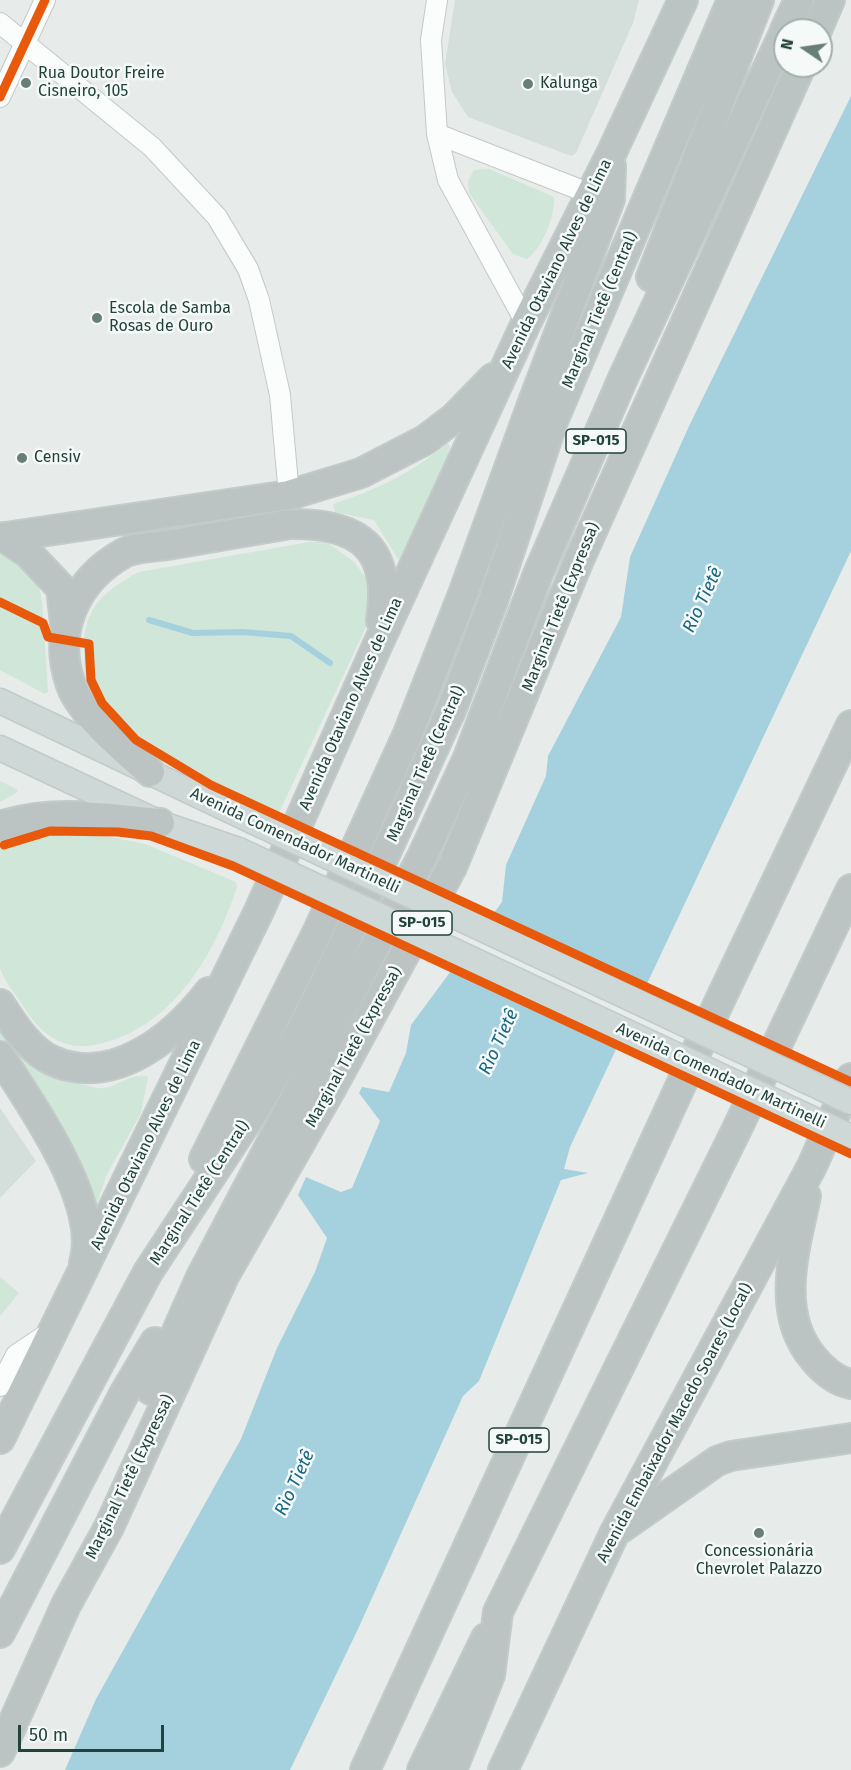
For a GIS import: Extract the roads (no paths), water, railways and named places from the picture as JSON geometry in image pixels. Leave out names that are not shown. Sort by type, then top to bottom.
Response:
[{"type":"highway","name":"Avenida Otaviano Alves de Lima","points":[[0,1439],[57,1327],[259,911],[378,644],[526,323],[612,152],[683,0]]},
{"type":"highway","name":"Marginal Tietê (Central)","points":[[0,1549],[148,1272],[255,1109],[302,1029],[390,847],[474,652],[553,421],[732,0]]},
{"type":"highway","points":[[623,378],[627,339],[759,0]]},
{"type":"highway","name":"Marginal Tietê (Central)","points":[[791,18],[799,0]]},
{"type":"highway","points":[[822,18],[830,0]]},
{"type":"highway","name":"Marginal Tietê (Central)","points":[[201,1276],[422,857],[468,758],[538,574],[623,378],[773,56]]},
{"type":"highway","name":"Marginal Tietê (Expressa)","points":[[0,1752],[66,1605],[109,1527],[224,1276],[338,1077],[452,867],[579,560],[796,78]]},
{"type":"highway","points":[[148,1272],[318,931],[406,736],[464,594],[533,402],[610,199],[612,152]]},
{"type":"highway","points":[[2,538],[289,495],[361,473],[425,440],[454,418],[509,361]]},
{"type":"highway","points":[[65,623],[79,593],[92,579],[125,552],[290,524],[316,524],[351,534],[364,542],[378,562],[384,589],[378,644]]},
{"type":"highway","points":[[2,538],[28,552],[61,588],[65,650],[71,686],[100,726],[150,772]]},
{"type":"highway","name":"SP-015","points":[[365,1770],[720,998],[851,725]]},
{"type":"highway","points":[[0,826],[24,818],[69,814],[160,823]]},
{"type":"highway","points":[[422,1770],[786,1027],[851,889]]},
{"type":"highway","points":[[0,1005],[36,1050],[53,1061],[95,1067],[116,1065],[140,1054],[170,1034],[196,1008],[236,952],[259,911]]},
{"type":"highway","points":[[0,1056],[57,1148],[78,1197],[87,1254],[77,1284]]},
{"type":"highway","name":"Avenida Embaixador Macedo Soares (Local)","points":[[503,1770],[615,1532],[812,1166],[851,1078]]},
{"type":"highway","points":[[812,1166],[791,1266],[790,1314],[807,1351],[825,1373],[851,1384]]},
{"type":"highway","points":[[0,1633],[124,1394],[180,1300],[201,1276]]},
{"type":"highway","name":"SP-015","points":[[66,1605],[105,1492],[201,1276]]},
{"type":"highway","points":[[615,1532],[717,1461],[731,1456],[851,1438]]},
{"type":"highway","points":[[452,1770],[490,1675],[498,1612]]},
{"type":"main road","name":"Avenida Comendador Martinelli","points":[[0,701],[851,1102]]},
{"type":"main road","name":"Avenida Comendador Martinelli","points":[[0,748],[160,823],[239,850],[851,1137]]},
{"type":"street","points":[[0,97],[45,0]]},
{"type":"street","points":[[437,0],[431,40],[437,134],[448,180],[526,323]]},
{"type":"street","points":[[0,23],[152,147],[217,217],[248,269],[259,300],[280,394],[289,495]]},
{"type":"street","points":[[437,134],[591,194]]},
{"type":"street","points":[[0,1386],[16,1355],[57,1327]]},
{"type":"water","name":"Rio Tietê","points":[[851,96],[851,551],[570,1147],[564,1169],[588,1173],[561,1180],[479,1381],[463,1396],[358,1629],[290,1770],[65,1770],[96,1699],[241,1439],[277,1348],[315,1272],[327,1238],[298,1195],[306,1177],[341,1192],[352,1188],[380,1121],[359,1093],[362,1087],[389,1092],[406,1053],[411,1025],[502,902],[506,865],[546,776],[548,756],[621,617],[630,557],[690,424]]},
{"type":"waterway","points":[[149,620],[193,633],[243,632],[291,636],[330,663]]},
{"type":"place","name":"Rua Doutor Freire Cisneiro, 105","points":[[26,83]]},
{"type":"place","name":"Kalunga","points":[[528,84]]},
{"type":"place","name":"Escola de Samba Rosas de Ouro","points":[[97,318]]},
{"type":"place","name":"Censiv","points":[[22,458]]},
{"type":"place","name":"Concessionária Chevrolet Palazzo","points":[[759,1533]]}]
